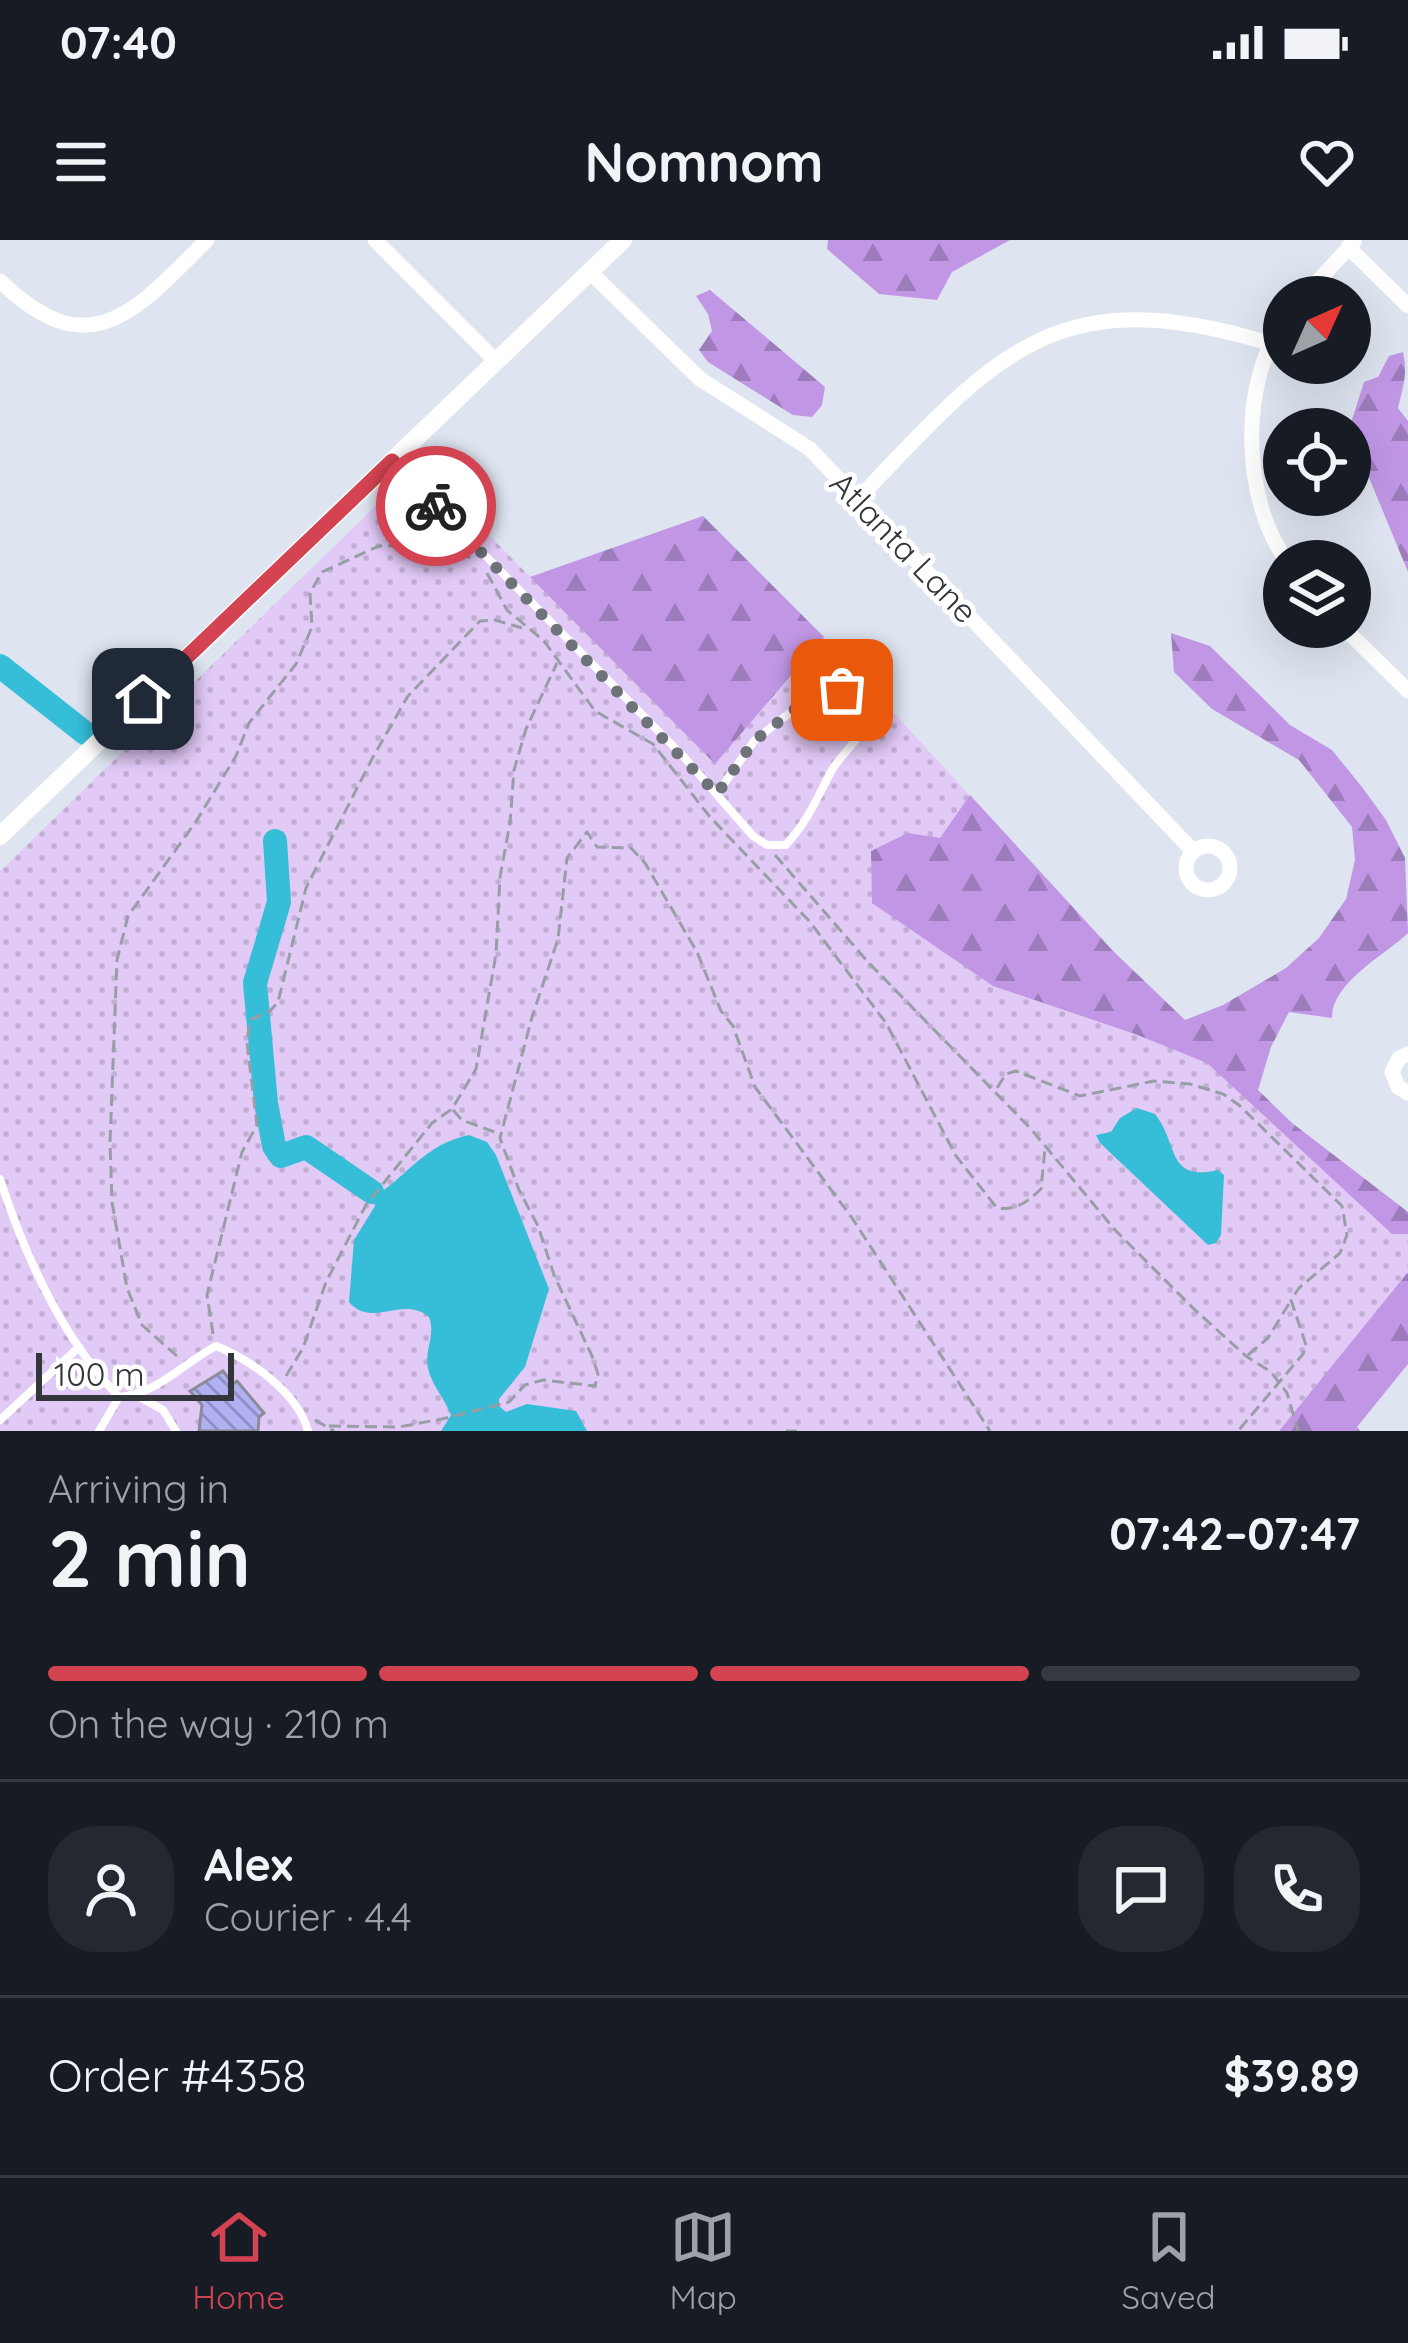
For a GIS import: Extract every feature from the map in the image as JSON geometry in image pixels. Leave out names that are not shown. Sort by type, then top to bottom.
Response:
[{"type":"street","points":[[0,281],[27,307],[51,319],[110,324],[150,296],[207,240]]},
{"type":"street","points":[[375,240],[496,361]]},
{"type":"street","points":[[0,836],[622,240]]},
{"type":"street","points":[[1322,276],[1352,243],[1408,306]]},
{"type":"street","name":"Atlanta Lane","points":[[590,272],[700,380],[810,449],[1193,850]]},
{"type":"street","points":[[859,498],[951,401],[1006,356],[1067,327],[1144,317],[1207,325],[1263,342]]},
{"type":"street","points":[[1263,364],[1252,409],[1261,512],[1272,540]]},
{"type":"street","points":[[1364,648],[1408,692]]},
{"type":"street","points":[[1408,1054],[1399,1058],[1393,1072],[1398,1087],[1408,1093]]},
{"type":"lane","points":[[392,461],[753,836],[767,845],[786,845],[814,812],[834,767],[862,734],[866,722],[842,690],[825,686],[754,741],[717,794]]},
{"type":"lane","points":[[0,1180],[33,1267],[92,1368],[119,1396],[136,1395],[215,1346],[231,1352],[279,1388],[303,1414],[308,1431]]},
{"type":"lane","points":[[0,1420],[80,1347]]},
{"type":"lane","points":[[136,1395],[163,1410],[176,1431]]},
{"type":"lane","points":[[99,1431],[119,1396]]},
{"type":"path","points":[[187,1365],[142,1325],[117,1246],[110,1143],[117,960],[128,916],[195,823],[236,756],[249,723],[296,664],[312,626],[310,593],[322,572],[379,546],[432,546],[478,561]]},
{"type":"path","points":[[486,570],[507,610],[544,641],[596,711],[653,744],[710,817],[809,922],[886,1023],[956,1156],[997,1208],[1008,1210],[1027,1202],[1041,1189],[1045,1148]]},
{"type":"path","points":[[215,1346],[207,1295],[242,1152],[257,1125],[247,1043],[252,1016],[264,1015],[278,1002],[306,888],[400,708],[480,621],[524,628]]},
{"type":"path","points":[[279,1388],[303,1348],[326,1282],[366,1205],[432,1123],[452,1109],[476,1069],[488,1015],[514,770],[526,729],[558,662]]},
{"type":"path","points":[[334,1431],[329,1426],[399,1429],[442,1419],[509,1402],[524,1385],[543,1381],[595,1386],[598,1374],[519,1190],[501,1133],[558,938],[567,858],[587,832],[603,850],[631,848],[645,863],[697,952],[721,1011],[733,1026],[755,1087],[853,1218],[990,1431]]},
{"type":"path","points":[[767,845],[868,962],[995,1091],[1115,1229],[1246,1356],[1271,1372],[1287,1393],[1298,1431]]},
{"type":"path","points":[[995,1091],[1006,1074],[1016,1071],[1080,1096],[1154,1081],[1190,1084],[1223,1094],[1342,1206],[1347,1235],[1340,1253],[1299,1288],[1268,1338],[1246,1356]]},
{"type":"path","points":[[452,1109],[462,1120],[501,1133]]},
{"type":"path","points":[[1238,1431],[1304,1354],[1306,1345],[1291,1300]]},
{"type":"path","points":[[786,1431],[797,1431]]},
{"type":"shaded area","points":[[419,464],[715,764],[824,637],[1113,951],[1292,1123],[1408,1212],[1408,1272],[1279,1431],[0,1431],[0,871]]},
{"type":"green space","points":[[828,240],[1010,240],[952,272],[937,300],[879,294],[827,249]]},
{"type":"green space","points":[[710,290],[825,387],[822,405],[812,417],[793,415],[708,362],[699,350],[712,331],[696,296]]},
{"type":"green space","points":[[1403,352],[1405,374],[1398,408],[1408,421],[1408,572],[1371,482],[1371,408],[1356,408],[1363,384],[1378,377],[1389,356]]},
{"type":"green space","points":[[703,516],[824,637],[715,764],[530,577]]},
{"type":"green space","points":[[1171,633],[1210,646],[1290,725],[1332,750],[1386,820],[1405,858],[1408,933],[1340,993],[1332,1018],[1289,1012],[1271,1047],[1258,1090],[1292,1123],[1408,1212],[1408,1234],[1392,1234],[1207,1063],[993,986],[872,903],[871,851],[908,833],[940,838],[970,795],[1113,951],[1185,1020],[1223,1005],[1286,968],[1319,938],[1346,899],[1355,860],[1352,827],[1299,760],[1212,709],[1174,672]]},
{"type":"green space","points":[[1408,1272],[1408,1364],[1357,1427],[1360,1431],[1279,1431]]},
{"type":"water","points":[[1137,1108],[1155,1114],[1182,1165],[1190,1171],[1218,1170],[1224,1175],[1221,1235],[1216,1243],[1208,1245],[1100,1143],[1096,1135],[1111,1132],[1120,1118]]},
{"type":"water","points":[[469,1135],[487,1142],[496,1155],[549,1289],[525,1367],[499,1399],[499,1406],[506,1412],[527,1404],[576,1411],[587,1431],[441,1431],[451,1415],[428,1368],[429,1317],[409,1309],[368,1313],[349,1302],[354,1240],[375,1206],[374,1197],[428,1153]]},
{"type":"building","points":[[223,1371],[264,1413],[258,1431],[199,1431],[202,1405],[190,1391]]},
{"type":"waterway","points":[[0,666],[85,733]]},
{"type":"waterway","points":[[275,841],[279,902],[255,983],[274,1146],[281,1156],[306,1147],[372,1192]]},
{"type":"way so far","points":[[436,506],[717,794],[754,741],[805,698],[825,686],[842,690]]},
{"type":"route","points":[[143,699],[392,461],[436,506]]}]
